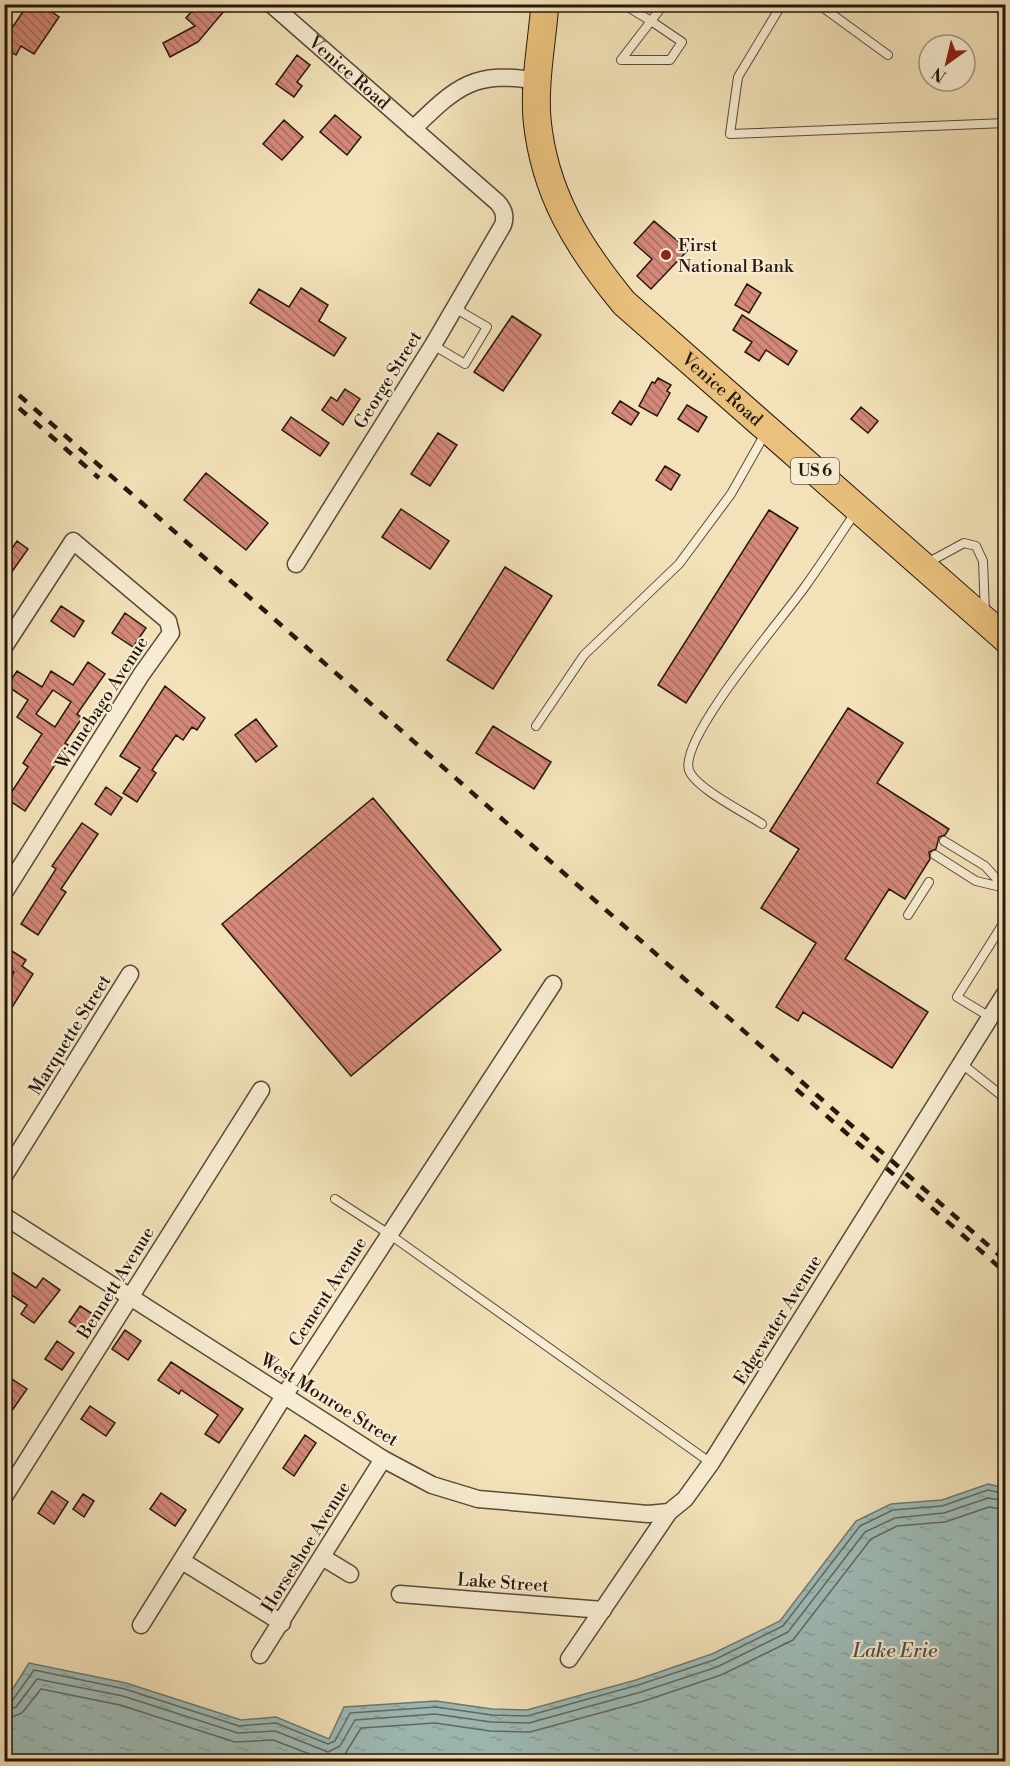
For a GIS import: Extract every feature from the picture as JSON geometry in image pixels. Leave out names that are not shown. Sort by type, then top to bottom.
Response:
[{"type":"main road","name":"Venice Road","points":[[545,4],[537,118],[543,157],[551,187],[565,218],[589,260],[624,303],[1005,639]]},
{"type":"street","name":"Venice Road","points":[[271,4],[497,202],[504,214]]},
{"type":"street","points":[[413,129],[444,99],[465,85],[491,77],[509,76],[538,81]]},
{"type":"street","name":"George Street","points":[[296,564],[433,345],[453,307],[503,225],[504,214]]},
{"type":"street","name":"Winnebago Avenue","points":[[4,647],[73,541],[168,621],[171,633],[141,675],[4,893]]},
{"type":"street","name":"Marquette Street","points":[[4,1176],[130,975]]},
{"type":"street","name":"Cement Avenue","points":[[141,1625],[284,1396],[553,984]]},
{"type":"street","name":"Edgewater Avenue","points":[[569,1659],[669,1512],[686,1499],[711,1463],[1005,992]]},
{"type":"street","name":"Bennett Avenue","points":[[4,1497],[261,1090]]},
{"type":"street","name":"West Monroe Street","points":[[4,1216],[383,1459],[432,1485],[478,1499],[648,1514],[669,1512]]},
{"type":"street","name":"Horseshoe Avenue","points":[[260,1655],[383,1459]]},
{"type":"street","points":[[322,1557],[350,1574]]},
{"type":"street","points":[[182,1561],[282,1623]]},
{"type":"street","name":"Lake Street","points":[[400,1594],[603,1610]]},
{"type":"lane","points":[[623,4],[651,21],[681,42],[670,60],[621,60],[639,36],[651,21],[664,4]]},
{"type":"lane","points":[[782,4],[738,77],[730,134],[1005,123]]},
{"type":"lane","points":[[818,4],[888,54]]},
{"type":"lane","points":[[433,345],[465,364],[487,327],[453,307]]},
{"type":"lane","points":[[536,726],[584,655],[679,564],[731,494],[768,429]]},
{"type":"lane","points":[[762,824],[705,787],[690,772],[687,757],[734,678],[803,588],[857,509]]},
{"type":"lane","points":[[922,566],[964,543],[976,546],[983,561],[985,621]]},
{"type":"lane","points":[[944,841],[985,866],[1005,888]]},
{"type":"lane","points":[[934,855],[976,880],[1005,888]]},
{"type":"lane","points":[[908,915],[929,882]]},
{"type":"lane","points":[[990,1017],[957,997],[1000,927]]},
{"type":"lane","points":[[962,1064],[1004,1095]]},
{"type":"lane","points":[[335,1198],[711,1463]]},
{"type":"water","name":"Lake Erie","points":[[988,1484],[1005,1488],[1005,1761],[5,1761],[5,1701],[29,1663],[126,1683],[241,1720],[276,1717],[329,1739],[344,1707],[436,1701],[492,1709],[527,1710],[636,1680],[712,1654],[780,1621],[856,1521],[891,1504],[942,1500]]},
{"type":"building","points":[[28,4],[40,4],[59,17],[34,54],[21,46],[16,55],[4,48],[4,40]]},
{"type":"building","points":[[198,4],[230,4],[198,42],[170,57],[163,43],[195,26],[186,18]]},
{"type":"building","points":[[297,55],[310,65],[297,82],[302,86],[294,97],[276,84]]},
{"type":"building","points":[[335,115],[361,137],[347,155],[320,132]]},
{"type":"building","points":[[284,120],[303,137],[282,160],[263,144]]},
{"type":"building","name":"First National Bank","points":[[654,221],[688,250],[651,289],[637,276],[652,259],[634,243]]},
{"type":"building","points":[[747,284],[761,293],[749,313],[735,305]]},
{"type":"building","points":[[301,288],[328,305],[319,321],[346,338],[334,356],[250,303],[259,289],[289,307]]},
{"type":"building","points":[[742,315],[797,351],[788,365],[766,350],[759,361],[745,352],[752,342],[733,330]]},
{"type":"building","points":[[512,316],[541,335],[503,391],[474,372]]},
{"type":"building","points":[[658,378],[671,385],[667,391],[670,393],[657,416],[639,406],[652,382],[655,383]]},
{"type":"building","points":[[345,389],[360,399],[343,425],[322,410],[331,397],[337,401]]},
{"type":"building","points":[[620,401],[639,413],[631,425],[612,413]]},
{"type":"building","points":[[687,405],[707,417],[698,432],[678,419]]},
{"type":"building","points":[[861,407],[878,421],[868,433],[851,419]]},
{"type":"building","points":[[291,417],[329,443],[320,456],[282,430]]},
{"type":"building","points":[[438,433],[457,445],[430,486],[411,474]]},
{"type":"building","points":[[665,466],[680,475],[671,490],[656,480]]},
{"type":"building","points":[[206,473],[268,523],[246,550],[184,500]]},
{"type":"building","points":[[401,509],[449,541],[430,569],[382,537]]},
{"type":"building","points":[[769,510],[798,528],[686,703],[658,685]]},
{"type":"building","points":[[17,541],[28,549],[4,583],[4,560]]},
{"type":"building","points":[[505,567],[552,596],[493,689],[447,660]]},
{"type":"building","points":[[61,606],[84,621],[74,637],[51,621]]},
{"type":"building","points":[[125,613],[146,628],[133,647],[112,633]]},
{"type":"building","points":[[88,662],[105,674],[77,714],[82,718],[65,743],[68,745],[25,811],[7,799],[28,767],[23,763],[42,734],[17,717],[28,700],[7,686],[17,671],[42,687],[51,671],[73,685]],"holes":[[[53,690],[71,702],[55,727],[36,714]]]},
{"type":"building","points":[[165,686],[205,718],[197,730],[192,727],[183,740],[176,735],[152,770],[156,773],[137,802],[123,793],[140,768],[120,756]]},
{"type":"building","points":[[848,708],[903,743],[877,783],[949,829],[945,835],[939,837],[936,849],[929,852],[930,859],[905,899],[889,889],[845,959],[928,1012],[892,1068],[803,1012],[798,1021],[776,1007],[816,943],[761,908],[799,849],[770,831]]},
{"type":"building","points":[[256,719],[277,746],[256,762],[235,735]]},
{"type":"building","points":[[493,726],[551,762],[534,789],[476,753]]},
{"type":"building","points":[[106,787],[122,798],[111,815],[95,804]]},
{"type":"building","points":[[373,798],[501,950],[351,1076],[222,924]]},
{"type":"building","points":[[82,823],[98,834],[61,889],[66,892],[38,935],[21,924],[56,869],[52,866]]},
{"type":"building","points":[[4,946],[26,960],[22,966],[33,974],[4,1020],[4,991],[14,972],[4,966]]},
{"type":"building","points":[[4,1267],[36,1288],[43,1278],[60,1290],[34,1323],[21,1314],[27,1305],[4,1290]]},
{"type":"building","points":[[80,1306],[99,1318],[88,1335],[69,1322]]},
{"type":"building","points":[[125,1330],[141,1341],[128,1360],[112,1349]]},
{"type":"building","points":[[57,1341],[74,1353],[62,1370],[45,1359]]},
{"type":"building","points":[[171,1362],[243,1409],[219,1443],[205,1434],[218,1415],[181,1390],[179,1394],[158,1380]]},
{"type":"building","points":[[12,1379],[27,1389],[4,1422],[4,1390]]},
{"type":"building","points":[[90,1406],[115,1423],[106,1436],[81,1419]]},
{"type":"building","points":[[305,1435],[316,1443],[294,1476],[283,1468]]},
{"type":"building","points":[[52,1491],[68,1502],[54,1524],[38,1513]]},
{"type":"building","points":[[161,1493],[186,1510],[175,1526],[150,1509]]},
{"type":"building","points":[[83,1494],[94,1501],[84,1517],[73,1509]]},
{"type":"railway","points":[[4,382],[1006,1261]]},
{"type":"railway","points":[[4,395],[99,478]]},
{"type":"railway","points":[[796,1089],[1006,1273]]},
{"type":"place","name":"First National Bank","points":[[666,255]]}]
